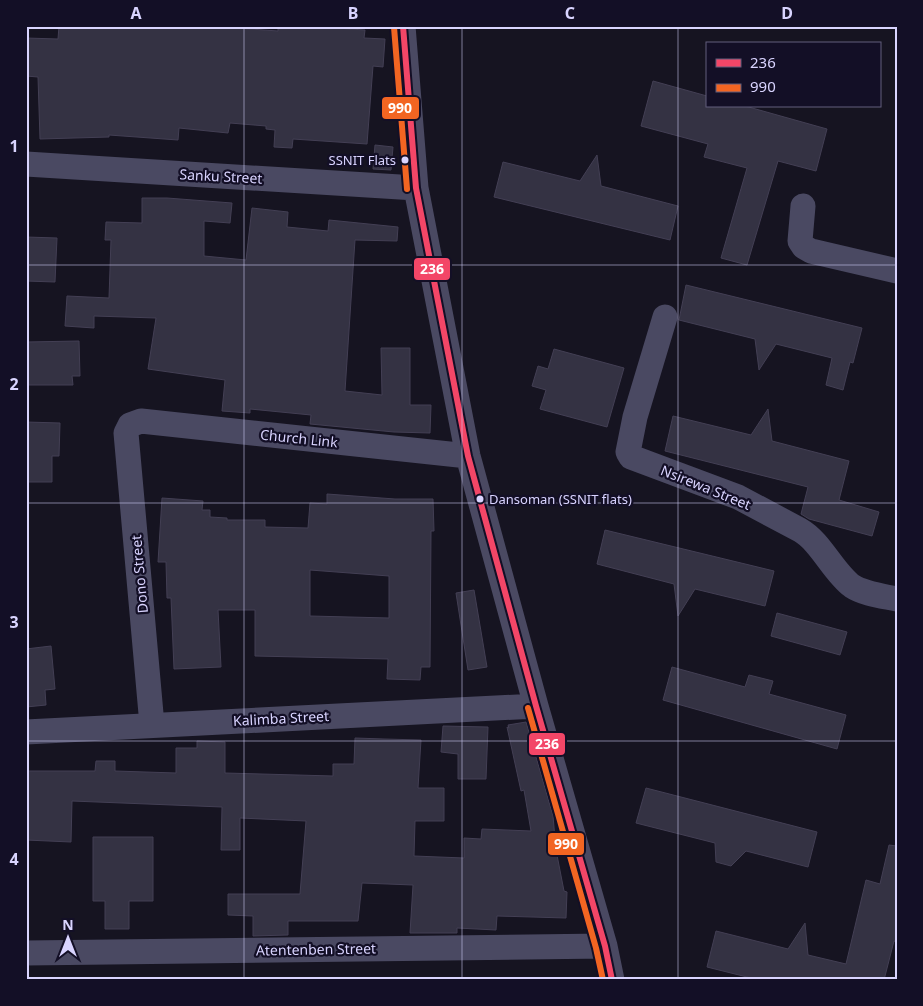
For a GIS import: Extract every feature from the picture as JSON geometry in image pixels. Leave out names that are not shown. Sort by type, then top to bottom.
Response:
[{"type":"street","points":[[403,26],[416,188],[468,456],[536,706],[605,946],[612,980]]},
{"type":"street","name":"Sanku Street","points":[[26,164],[416,188]]},
{"type":"street","points":[[803,206],[800,241],[804,247],[811,251],[897,271]]},
{"type":"street","name":"Nsirewa Street","points":[[665,317],[634,417],[628,452],[631,458],[738,497],[809,536],[851,585],[865,591],[897,599]]},
{"type":"street","name":"Church Link","points":[[130,425],[141,421],[468,456]]},
{"type":"street","name":"Dono Street","points":[[130,425],[126,433],[152,725]]},
{"type":"street","name":"Kalimba Street","points":[[26,732],[536,706]]},
{"type":"street","name":"Atentenben Street","points":[[26,953],[605,946]]},
{"type":"building","points":[[59,26],[209,26],[278,31],[278,26],[335,26],[335,28],[365,30],[364,38],[385,39],[383,67],[373,66],[367,144],[293,139],[292,148],[274,147],[275,130],[266,129],[266,126],[230,123],[228,133],[179,128],[178,140],[109,135],[109,137],[40,139],[38,77],[26,76],[26,38],[58,39]]},
{"type":"building","points":[[653,81],[706,96],[706,108],[752,108],[827,129],[816,171],[778,161],[747,265],[721,258],[747,168],[704,157],[708,144],[641,126]]},
{"type":"building","points":[[375,145],[393,147],[391,170],[373,169]]},
{"type":"building","points":[[597,155],[601,186],[678,206],[670,240],[494,197],[503,162],[580,181]]},
{"type":"building","points":[[142,198],[232,203],[230,223],[204,221],[204,256],[246,260],[252,208],[288,212],[287,227],[328,231],[329,220],[398,227],[397,241],[355,240],[345,391],[382,395],[381,348],[410,348],[410,405],[431,405],[430,433],[394,432],[310,424],[311,415],[250,409],[250,413],[222,411],[225,380],[148,369],[156,318],[94,316],[94,328],[65,326],[67,296],[109,298],[111,240],[105,240],[106,222],[142,223]]},
{"type":"building","points":[[26,237],[57,238],[55,282],[26,281]]},
{"type":"building","points":[[686,285],[862,328],[853,363],[850,362],[843,390],[826,385],[832,358],[776,344],[759,370],[755,339],[679,320]]},
{"type":"building","points":[[79,341],[80,376],[72,376],[73,385],[26,385],[26,342]]},
{"type":"building","points":[[554,349],[624,368],[607,427],[540,409],[546,390],[532,386],[538,366],[548,369]]},
{"type":"building","points":[[768,409],[772,441],[849,461],[839,500],[879,512],[872,536],[809,519],[801,514],[808,487],[665,451],[673,416],[751,435]]},
{"type":"building","points":[[26,422],[60,423],[59,456],[52,456],[52,482],[26,482]]},
{"type":"building","points":[[327,494],[395,499],[433,499],[434,531],[431,531],[430,667],[421,667],[420,680],[387,679],[388,659],[255,656],[255,610],[218,610],[221,667],[174,669],[171,598],[167,598],[166,562],[158,562],[162,498],[203,501],[202,510],[210,510],[210,517],[227,518],[227,520],[265,520],[265,527],[308,528],[310,503],[327,504]],"holes":[[[310,570],[389,576],[389,618],[310,616]]]},
{"type":"building","points":[[605,530],[774,571],[765,606],[695,589],[678,616],[674,584],[597,564]]},
{"type":"building","points":[[474,590],[487,667],[468,670],[456,593]]},
{"type":"building","points":[[777,613],[847,632],[840,655],[771,636]]},
{"type":"building","points":[[51,646],[55,689],[45,690],[46,705],[26,707],[26,649]]},
{"type":"building","points":[[672,667],[745,687],[749,675],[773,681],[769,694],[846,715],[837,749],[663,700]]},
{"type":"building","points":[[526,722],[553,816],[556,850],[564,891],[567,892],[566,918],[497,916],[496,930],[457,928],[457,933],[410,933],[413,885],[362,883],[358,921],[288,921],[288,935],[253,936],[253,916],[228,915],[228,894],[300,894],[306,821],[240,818],[240,850],[221,850],[222,807],[72,801],[71,842],[26,840],[26,771],[95,771],[96,761],[115,761],[115,771],[176,773],[176,748],[197,748],[197,741],[225,742],[225,773],[333,776],[333,764],[354,764],[355,738],[421,740],[418,788],[444,788],[444,821],[415,821],[414,856],[464,858],[464,838],[481,839],[482,829],[531,831],[524,790],[521,791],[507,727],[509,728],[508,725]]},
{"type":"building","points":[[443,726],[488,727],[486,779],[458,779],[458,754],[441,752]]},
{"type":"building","points":[[646,788],[817,832],[808,867],[746,851],[731,866],[716,862],[715,843],[636,823]]},
{"type":"building","points":[[93,837],[153,837],[153,901],[129,901],[129,929],[105,929],[105,901],[93,901]]},
{"type":"building","points":[[889,845],[897,846],[897,942],[894,941],[884,980],[759,980],[707,967],[716,931],[788,949],[805,923],[808,955],[846,964],[866,880],[880,884]]},
{"type":"transit line","name":"236","points":[[403,26],[416,188],[468,456],[536,706],[605,946],[612,980]]},
{"type":"transit line","name":"990","points":[[394,27],[407,189]]},
{"type":"transit line","name":"990","points":[[528,708],[596,948],[603,980]]},
{"type":"place","name":"SSNIT Flats","points":[[405,160]]},
{"type":"place","name":"Dansoman (SSNIT flats)","points":[[480,499]]}]
